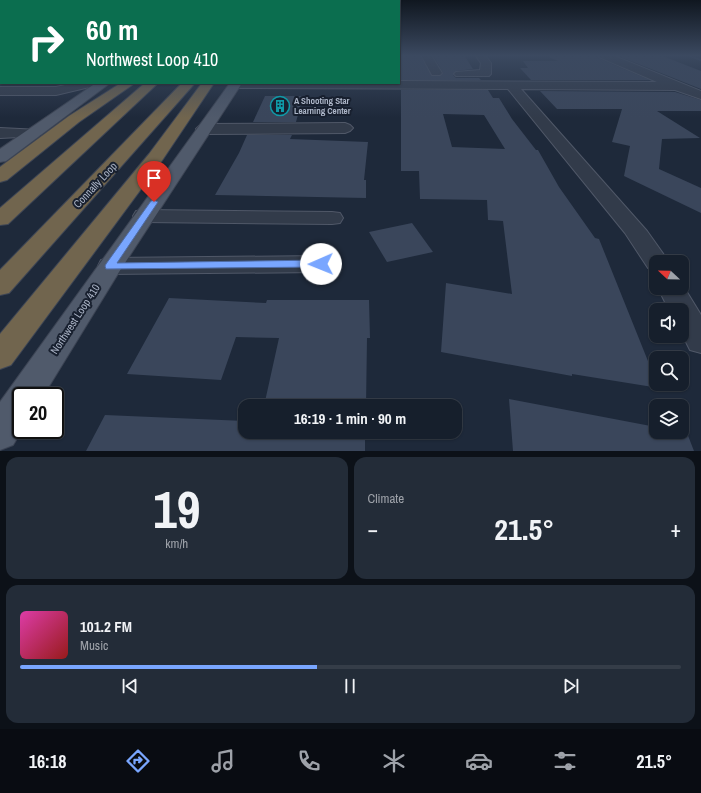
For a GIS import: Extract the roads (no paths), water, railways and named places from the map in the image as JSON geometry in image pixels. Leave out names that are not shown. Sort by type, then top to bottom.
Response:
[{"type":"highway","points":[[0,176],[74,119],[127,84]]},
{"type":"highway","points":[[0,219],[151,84]]},
{"type":"highway","name":"Connally Loop","points":[[0,286],[188,84]]},
{"type":"highway","points":[[0,356],[155,158],[207,84]]},
{"type":"main road","points":[[0,157],[34,133],[90,88],[101,84]]},
{"type":"main road","name":"Northwest Loop 410","points":[[30,387],[110,266],[234,84]]},
{"type":"main road","points":[[0,432],[12,414]]},
{"type":"street","points":[[653,76],[701,94]]},
{"type":"street","points":[[373,84],[677,86]]},
{"type":"street","points":[[511,85],[532,112],[621,215],[653,255]]},
{"type":"street","points":[[0,90],[56,91],[57,93],[90,88]]},
{"type":"street","points":[[204,129],[344,128]]},
{"type":"street","points":[[0,133],[34,133]]},
{"type":"street","points":[[144,216],[332,218]]},
{"type":"street","points":[[110,266],[321,264]]},
{"type":"street","points":[[675,295],[701,341]]},
{"type":"place","name":"A Shooting Star Learning Center","points":[[280,106]]}]
